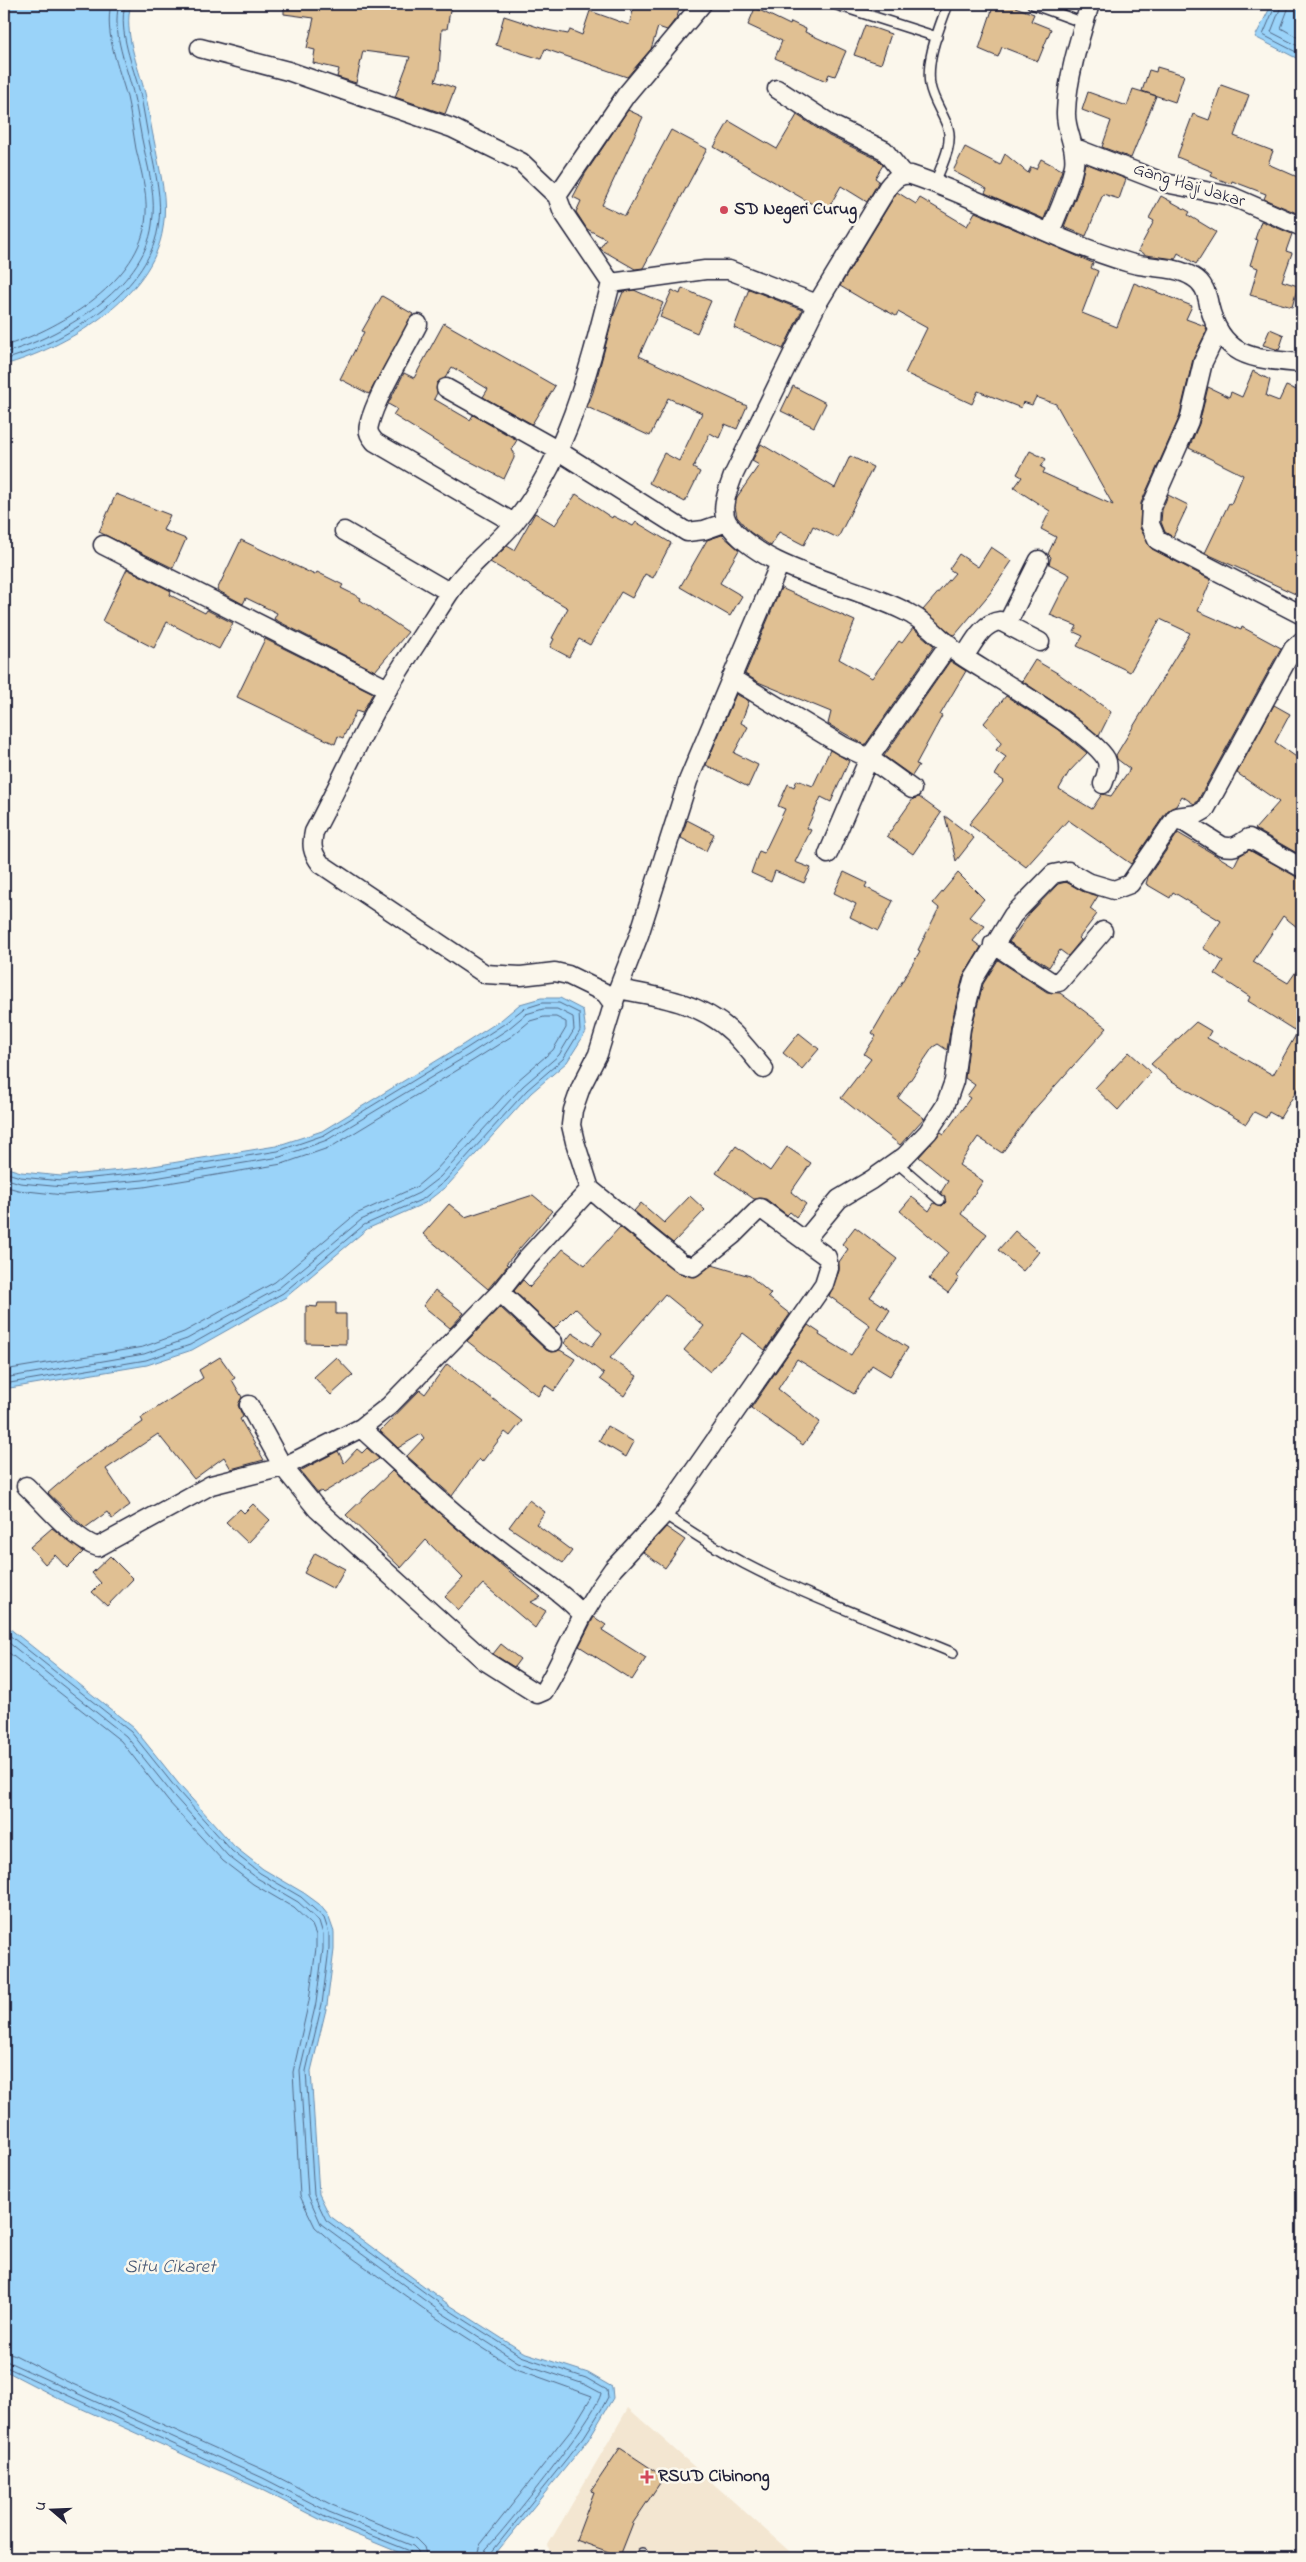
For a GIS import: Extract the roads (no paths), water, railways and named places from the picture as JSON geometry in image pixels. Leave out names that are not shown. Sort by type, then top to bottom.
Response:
[{"type":"street","points":[[557,196],[626,95],[702,4]]},
{"type":"street","points":[[1050,233],[1069,183],[1074,164],[1075,148],[1067,128],[1066,114],[1084,23],[1090,4]]},
{"type":"street","points":[[200,48],[288,71],[452,128],[521,162],[557,196],[563,212],[611,283],[591,364],[557,450],[534,494],[514,523],[469,567],[450,592],[388,689],[314,832],[311,843],[315,856],[321,864],[484,974],[521,976],[555,972],[568,975],[616,997],[662,996],[703,1012],[733,1033],[764,1069]]},
{"type":"street","points":[[776,89],[834,126],[884,150],[903,174]]},
{"type":"street","name":"Gang Haji Jakar","points":[[1075,148],[1165,183],[1231,196],[1302,227]]},
{"type":"street","points":[[1103,784],[1108,771],[1107,760],[1100,750],[1070,726],[964,657],[914,615],[881,599],[808,575],[780,563],[741,539],[727,522],[725,501],[733,476],[817,304],[888,186],[894,179],[903,174],[912,175],[934,183],[1050,233],[1131,264],[1173,269],[1193,277],[1206,292],[1218,331],[1232,348],[1266,360],[1302,363]]},
{"type":"street","points":[[611,283],[705,270],[728,270],[817,304]]},
{"type":"street","points":[[418,324],[384,390],[369,426],[369,434],[375,442],[514,523]]},
{"type":"street","points":[[1218,331],[1203,362],[1189,421],[1151,507],[1150,524],[1157,540],[1302,615]]},
{"type":"street","points":[[446,388],[557,450],[687,532],[704,530],[727,522]]},
{"type":"street","points":[[344,531],[450,592]]},
{"type":"street","points":[[103,545],[388,689]]},
{"type":"street","points":[[1007,624],[1039,560]]},
{"type":"street","points":[[249,1405],[283,1467],[317,1508],[485,1661],[537,1694],[544,1691],[583,1615],[613,1569],[664,1514],[824,1284],[829,1268],[827,1257],[760,1208],[721,1245],[693,1267],[687,1266],[590,1189],[571,1125],[573,1110],[581,1087],[598,1054],[616,997],[639,936],[688,780],[780,563]]},
{"type":"street","points":[[964,657],[984,628],[1000,620],[1040,642]]},
{"type":"street","points":[[1176,816],[1198,814],[1205,810],[1293,649],[1302,642]]},
{"type":"street","points":[[828,854],[868,758],[949,644]]},
{"type":"street","points":[[731,678],[843,746],[868,758],[912,789]]},
{"type":"street","points":[[1176,816],[1203,836],[1222,846],[1230,848],[1240,846],[1249,838],[1300,867]]},
{"type":"street","points":[[806,1240],[839,1199],[896,1162],[928,1132],[945,1106],[954,1081],[961,1028],[973,980],[993,944],[1013,915],[1053,874],[1068,871],[1087,882],[1114,890],[1130,884],[1176,816]]},
{"type":"street","points":[[993,944],[1053,983],[1059,982],[1103,931]]},
{"type":"street","points":[[26,1486],[69,1529],[90,1545],[98,1547],[211,1485],[283,1467],[360,1428],[389,1406],[500,1292],[526,1259],[590,1189]]},
{"type":"street","points":[[500,1292],[553,1342]]},
{"type":"street","points":[[360,1428],[444,1504],[499,1549],[568,1598],[583,1615]]},
{"type":"lane","points":[[934,183],[948,142],[948,128],[936,105],[930,85],[931,61],[936,36],[948,4]]},
{"type":"lane","points":[[1032,4],[1084,23]]},
{"type":"lane","points":[[837,6],[936,36]]},
{"type":"lane","points":[[896,1162],[940,1200]]},
{"type":"lane","points":[[664,1514],[706,1542],[789,1585],[953,1653]]},
{"type":"water","points":[[4,4],[131,4],[129,15],[130,38],[146,99],[165,207],[163,228],[156,253],[143,277],[124,298],[103,316],[78,333],[28,357],[4,365]]},
{"type":"water","points":[[1272,4],[1302,4],[1302,61],[1255,37]]},
{"type":"water","points":[[541,998],[560,998],[583,1010],[586,1032],[567,1062],[531,1093],[448,1185],[425,1203],[367,1229],[286,1297],[192,1350],[147,1365],[4,1389],[4,1167],[21,1172],[61,1176],[141,1168],[276,1146],[322,1131],[464,1044],[501,1020],[520,1004]]},
{"type":"water","name":"Situ Cikaret","points":[[4,1624],[134,1728],[182,1788],[235,1847],[263,1869],[304,1893],[319,1904],[328,1915],[334,1932],[334,1950],[327,2005],[311,2071],[319,2194],[330,2216],[448,2304],[523,2352],[588,2373],[612,2387],[613,2398],[588,2440],[492,2558],[410,2557],[325,2522],[258,2488],[58,2398],[4,2370]]},
{"type":"place","name":"SD Negeri Curug","points":[[724,210]]},
{"type":"place","name":"RSUD Cibinong","points":[[647,2477]]}]
